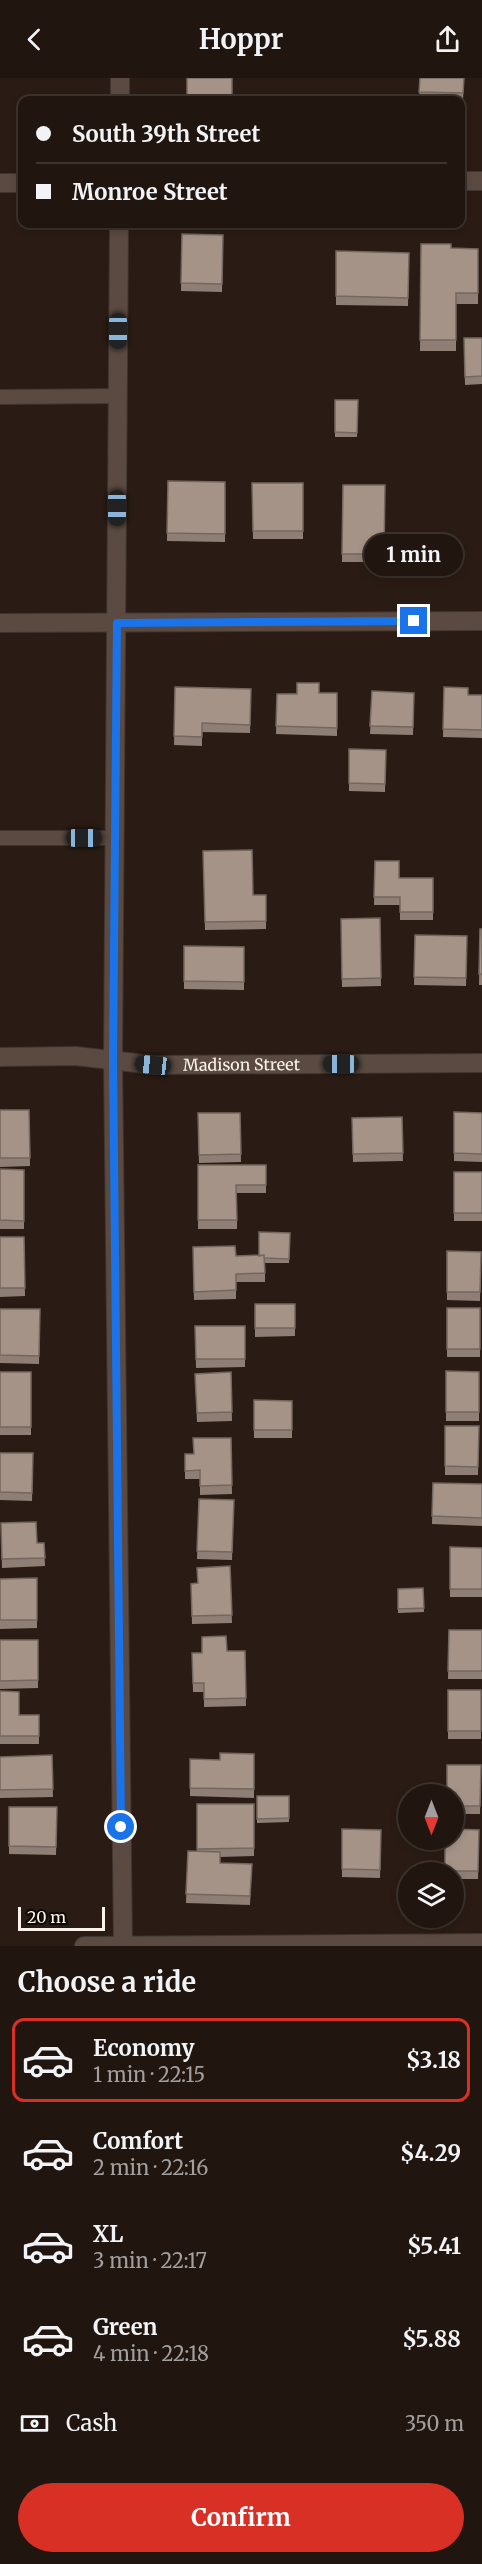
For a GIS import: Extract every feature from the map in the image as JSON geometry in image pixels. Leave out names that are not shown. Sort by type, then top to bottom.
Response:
[{"type":"street","points":[[120,78],[120,96]]},
{"type":"street","points":[[465,181],[482,181]]},
{"type":"street","points":[[0,183],[18,183]]},
{"type":"street","points":[[119,228],[113,1060],[123,1946]]},
{"type":"street","points":[[0,623],[482,621]]},
{"type":"street","name":"Madison Street","points":[[0,1057],[76,1056],[153,1065],[482,1063]]},
{"type":"street","points":[[84,1946],[482,1943]]},
{"type":"lane","points":[[0,398],[118,396]]},
{"type":"lane","points":[[0,838],[115,838]]},
{"type":"building","points":[[187,78],[232,78],[232,96],[187,96]]},
{"type":"building","points":[[420,78],[464,78],[463,93],[419,92]]},
{"type":"building","points":[[182,234],[223,235],[222,284],[181,283]]},
{"type":"building","points":[[421,244],[451,244],[451,248],[478,249],[478,293],[456,293],[456,340],[420,340]]},
{"type":"building","points":[[336,251],[409,253],[408,298],[336,296]]},
{"type":"building","points":[[464,338],[482,338],[482,376],[465,377]]},
{"type":"building","points":[[335,400],[358,400],[357,433],[335,432]]},
{"type":"building","points":[[168,481],[225,482],[225,534],[167,533]]},
{"type":"building","points":[[252,483],[303,483],[303,531],[253,531]]},
{"type":"building","points":[[343,485],[385,485],[384,554],[342,554]]},
{"type":"building","points":[[297,683],[319,683],[319,693],[337,693],[337,728],[276,726],[277,694],[297,694]]},
{"type":"building","points":[[175,687],[251,689],[250,725],[202,723],[202,737],[174,736]]},
{"type":"building","points":[[444,687],[468,688],[468,695],[482,695],[482,730],[443,729]]},
{"type":"building","points":[[372,691],[414,693],[413,727],[370,726]]},
{"type":"building","points":[[349,749],[386,750],[385,784],[349,783]]},
{"type":"building","points":[[252,850],[253,895],[266,895],[266,921],[205,922],[203,851]]},
{"type":"building","points":[[375,861],[399,861],[399,878],[433,878],[433,912],[400,912],[400,897],[374,897]]},
{"type":"building","points":[[380,918],[381,978],[342,979],[341,919]]},
{"type":"building","points":[[480,929],[482,929],[482,974],[479,974]]},
{"type":"building","points":[[415,935],[467,936],[466,978],[414,977]]},
{"type":"building","points":[[184,946],[244,947],[244,982],[184,981]]},
{"type":"building","points":[[0,1110],[29,1110],[30,1158],[0,1158]]},
{"type":"building","points":[[454,1112],[482,1113],[482,1154],[454,1153]]},
{"type":"building","points":[[198,1113],[240,1113],[241,1154],[199,1155]]},
{"type":"building","points":[[402,1117],[403,1153],[353,1154],[352,1118]]},
{"type":"building","points":[[198,1165],[266,1165],[266,1185],[236,1185],[237,1220],[198,1220]]},
{"type":"building","points":[[0,1169],[24,1170],[24,1221],[0,1220]]},
{"type":"building","points":[[454,1172],[482,1172],[482,1213],[454,1213]]},
{"type":"building","points":[[259,1232],[290,1233],[289,1259],[259,1256]]},
{"type":"building","points":[[0,1237],[24,1237],[25,1288],[0,1288]]},
{"type":"building","points":[[235,1246],[236,1256],[264,1255],[265,1273],[236,1274],[236,1290],[194,1292],[193,1247]]},
{"type":"building","points":[[447,1251],[481,1252],[480,1292],[447,1292]]},
{"type":"building","points":[[255,1304],[295,1304],[295,1328],[255,1328]]},
{"type":"building","points":[[447,1308],[480,1308],[480,1349],[447,1349]]},
{"type":"building","points":[[0,1309],[40,1309],[39,1356],[0,1355]]},
{"type":"building","points":[[195,1326],[245,1326],[245,1359],[196,1359]]},
{"type":"building","points":[[446,1371],[479,1372],[479,1412],[446,1412]]},
{"type":"building","points":[[0,1372],[31,1372],[31,1427],[0,1427]]},
{"type":"building","points":[[231,1372],[232,1412],[197,1413],[195,1374]]},
{"type":"building","points":[[254,1400],[292,1401],[292,1430],[254,1430]]},
{"type":"building","points":[[445,1426],[479,1426],[478,1467],[445,1466]]},
{"type":"building","points":[[193,1438],[231,1438],[232,1485],[200,1486],[200,1470],[185,1471],[185,1454],[194,1454]]},
{"type":"building","points":[[0,1453],[33,1453],[32,1493],[0,1492]]},
{"type":"building","points":[[433,1483],[482,1484],[482,1518],[432,1516]]},
{"type":"building","points":[[199,1499],[234,1500],[232,1552],[197,1551]]},
{"type":"building","points":[[36,1522],[37,1543],[44,1543],[45,1558],[2,1559],[1,1523]]},
{"type":"building","points":[[450,1547],[482,1548],[482,1589],[450,1589]]},
{"type":"building","points":[[230,1566],[232,1615],[192,1616],[191,1584],[198,1583],[197,1568]]},
{"type":"building","points":[[37,1578],[37,1620],[0,1620],[0,1579]]},
{"type":"building","points":[[423,1588],[424,1608],[398,1609],[398,1589]]},
{"type":"building","points":[[449,1630],[482,1630],[482,1671],[448,1671]]},
{"type":"building","points":[[226,1636],[227,1651],[245,1651],[246,1698],[204,1699],[204,1683],[193,1683],[192,1653],[202,1653],[202,1637]]},
{"type":"building","points":[[0,1640],[38,1640],[38,1680],[0,1681]]},
{"type":"building","points":[[448,1690],[481,1690],[481,1731],[448,1731]]},
{"type":"building","points":[[0,1691],[19,1692],[19,1715],[39,1715],[39,1736],[0,1736]]},
{"type":"building","points":[[220,1753],[254,1754],[254,1789],[190,1788],[190,1759],[220,1760]]},
{"type":"building","points":[[52,1755],[53,1789],[0,1790],[0,1757]]},
{"type":"building","points":[[447,1765],[481,1765],[480,1806],[464,1806],[464,1784],[447,1784]]},
{"type":"building","points":[[257,1796],[289,1796],[289,1818],[257,1819]]},
{"type":"building","points":[[197,1804],[254,1804],[254,1848],[197,1849]]},
{"type":"building","points":[[9,1807],[57,1807],[56,1847],[9,1846]]},
{"type":"building","points":[[342,1829],[381,1830],[380,1870],[342,1869]]},
{"type":"building","points":[[464,1829],[479,1830],[478,1871],[464,1871],[464,1862],[445,1862],[445,1850],[464,1850]]},
{"type":"building","points":[[188,1851],[220,1852],[220,1863],[252,1864],[250,1896],[186,1894]]},
{"type":"route","points":[[121,1827],[113,1060],[117,623],[414,621]]}]
